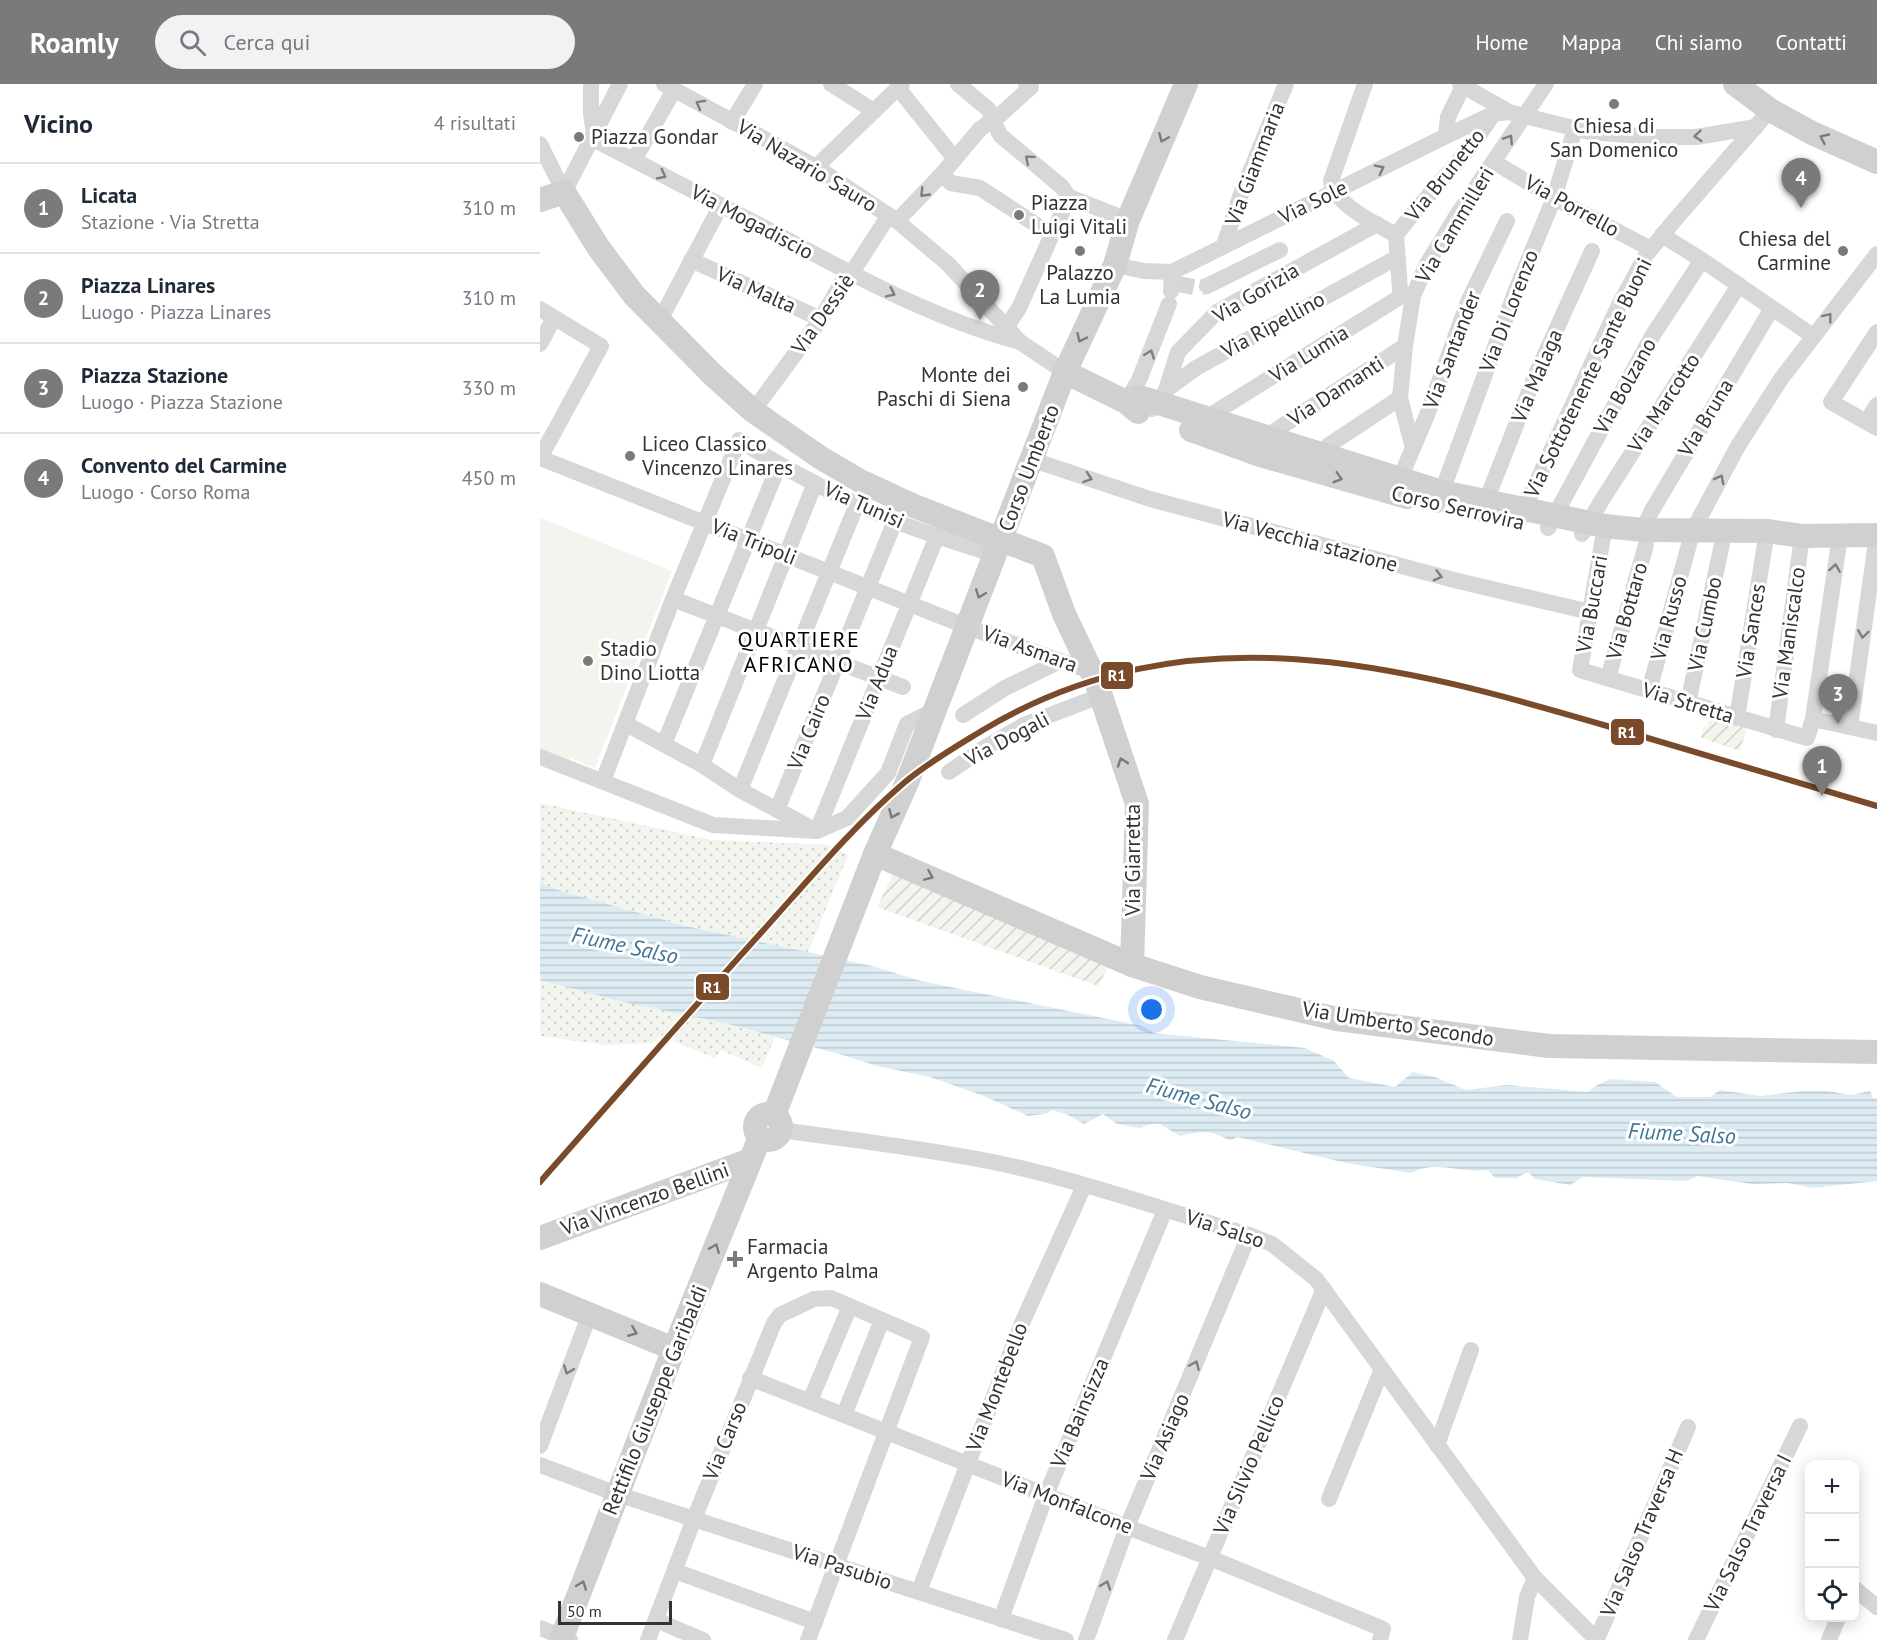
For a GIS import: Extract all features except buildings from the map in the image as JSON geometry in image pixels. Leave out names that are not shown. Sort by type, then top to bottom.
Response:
[{"type":"main road","points":[[1735,84],[1763,118],[1812,133],[1877,162]]},
{"type":"main road","name":"Corso Umberto","points":[[782,1090],[874,854],[908,780],[1065,372],[1115,265],[1128,220],[1184,85]]},
{"type":"main road","points":[[540,200],[564,192],[598,247],[634,295],[713,375],[753,411],[820,458],[862,482],[998,547]]},
{"type":"main road","name":"Corso Serrovira","points":[[1065,372],[1149,402],[1204,426],[1264,446],[1439,498],[1552,522],[1644,538],[1877,535]]},
{"type":"main road","name":"Corso Serrovira","points":[[1691,537],[1722,544],[1766,537]]},
{"type":"main road","name":"Via Giarretta","points":[[998,547],[1042,556],[1064,614],[1092,671],[1137,804],[1132,965]]},
{"type":"main road","name":"Via Umberto Secondo","points":[[874,854],[1132,965],[1200,987],[1337,1019],[1549,1046],[1877,1052]]},
{"type":"main road","name":"Rettifilo Giuseppe Garibaldi","points":[[564,1639],[617,1494],[750,1160],[772,1127],[782,1090]]},
{"type":"main road","name":"Via Vincenzo Bellini","points":[[540,1238],[750,1160]]},
{"type":"main road","points":[[540,1294],[589,1316],[675,1349]]},
{"type":"street","points":[[591,84],[593,135]]},
{"type":"street","points":[[564,192],[620,84]]},
{"type":"street","points":[[732,122],[754,84]]},
{"type":"street","points":[[831,84],[874,111]]},
{"type":"street","points":[[958,84],[988,109],[1000,135],[1062,186],[1069,196],[1128,220]]},
{"type":"street","name":"Via Giammaria","points":[[1224,245],[1240,194],[1286,84]]},
{"type":"street","points":[[1365,84],[1331,181],[1335,192],[1347,205],[1396,235],[1400,289],[1408,295]]},
{"type":"street","points":[[1446,136],[1448,117],[1462,84],[1508,114],[1575,129],[1646,136],[1696,137],[1763,118]]},
{"type":"street","points":[[1508,114],[1546,84]]},
{"type":"street","name":"Via Dessiè","points":[[753,411],[821,319],[845,277],[851,274],[893,218],[942,174],[980,129],[1028,85]]},
{"type":"street","points":[[816,167],[900,86],[955,159]]},
{"type":"street","points":[[634,160],[669,87]]},
{"type":"street","name":"Via Nazario Sauro","points":[[669,87],[816,167],[893,218],[943,259],[1020,342]]},
{"type":"street","name":"Via Sole","points":[[1172,287],[1224,245],[1446,136],[1508,114]]},
{"type":"street","name":"Via Cammilleri","points":[[1413,448],[1400,398],[1408,295],[1494,162],[1508,114]]},
{"type":"street","name":"Via Brunetto","points":[[1396,235],[1481,134],[1508,114]]},
{"type":"street","name":"Via Sottotenente Sante Buoni","points":[[1521,515],[1618,308],[1651,249],[1763,118]]},
{"type":"street","name":"Via Di Lorenzo","points":[[1439,498],[1515,290],[1554,198],[1575,129]]},
{"type":"street","name":"Via Mogadiscio","points":[[593,135],[634,160],[851,274],[913,304],[1020,342]]},
{"type":"street","points":[[540,144],[564,192]]},
{"type":"street","name":"Via Porrello","points":[[1494,162],[1554,198],[1651,249]]},
{"type":"street","points":[[942,174],[951,183],[980,188],[1052,236]]},
{"type":"street","points":[[1007,326],[1019,308],[1069,196]]},
{"type":"street","points":[[659,322],[721,205]]},
{"type":"street","name":"Via Santander","points":[[1396,486],[1413,448],[1468,302],[1507,221]]},
{"type":"street","name":"Via Gorizia","points":[[1149,402],[1178,352],[1217,312],[1377,224]]},
{"type":"street","points":[[1662,235],[1813,336]]},
{"type":"street","points":[[1207,286],[1280,250]]},
{"type":"street","name":"Via Malaga","points":[[1484,508],[1536,374],[1592,251]]},
{"type":"street","name":"Via Ripellino","points":[[1149,402],[1196,368],[1396,258]]},
{"type":"street","name":"Via Malta","points":[[691,260],[821,319]]},
{"type":"street","name":"Via Bolzano","points":[[1552,522],[1651,338],[1702,260]]},
{"type":"street","name":"Via Russo","points":[[1649,691],[1691,537],[1738,446],[1781,379],[1874,262]]},
{"type":"street","points":[[1115,265],[1144,271],[1172,287],[1139,380],[1149,402]]},
{"type":"street","name":"Via Marcotto","points":[[1595,530],[1602,500],[1739,285]]},
{"type":"street","name":"Via Lumia","points":[[1204,426],[1408,295]]},
{"type":"street","name":"Via Bruna","points":[[1644,538],[1651,512],[1773,308]]},
{"type":"street","points":[[540,344],[547,314],[601,346],[540,458]]},
{"type":"street","points":[[1877,332],[1831,402],[1872,424],[1877,405]]},
{"type":"street","points":[[1020,342],[1065,372]]},
{"type":"street","name":"Via Damanti","points":[[1264,446],[1279,428],[1405,346]]},
{"type":"street","points":[[1316,462],[1329,445],[1400,398]]},
{"type":"street","name":"Via Tunisi","points":[[705,523],[739,440],[779,465],[895,521],[937,536],[998,547]]},
{"type":"street","name":"Via Tripoli","points":[[540,458],[968,627]]},
{"type":"street","name":"Via Vecchia stazione","points":[[1033,460],[1150,499],[1454,580],[1590,612]]},
{"type":"street","points":[[664,744],[779,465]]},
{"type":"street","points":[[702,765],[815,483]]},
{"type":"street","points":[[740,790],[856,504]]},
{"type":"street","name":"Via Cairo","points":[[777,810],[895,521]]},
{"type":"street","points":[[603,781],[627,724],[673,599],[705,523]]},
{"type":"street","name":"Via Buccari","points":[[1580,670],[1590,612],[1595,530]]},
{"type":"street","points":[[1850,727],[1877,535]]},
{"type":"street","name":"Via Adua","points":[[817,831],[937,536]]},
{"type":"street","name":"Via Maniscalco","points":[[1776,730],[1802,536]]},
{"type":"street","points":[[1840,536],[1813,719],[1877,733]]},
{"type":"street","name":"Via Sances","points":[[1737,718],[1766,537]]},
{"type":"street","name":"Via Bottaro","points":[[1608,678],[1644,538]]},
{"type":"street","name":"Via Cumbo","points":[[1688,703],[1722,544]]},
{"type":"street","points":[[673,599],[903,687]]},
{"type":"street","name":"Via Asmara","points":[[968,627],[1092,671]]},
{"type":"street","name":"Via Dogali","points":[[963,715],[1005,688],[1060,661]]},
{"type":"street","name":"Via Stretta","points":[[1580,670],[1807,738],[1813,719]]},
{"type":"street","name":"Via Dogali","points":[[949,772],[1024,725],[1100,696]]},
{"type":"street","points":[[540,757],[713,825],[817,831],[846,818],[888,773],[907,724],[935,710]]},
{"type":"street","points":[[627,724],[702,765],[740,790],[817,831]]},
{"type":"street","name":"Via Salso","points":[[772,1127],[994,1162],[1084,1186],[1249,1235],[1272,1244],[1316,1279],[1535,1578],[1597,1640]]},
{"type":"street","name":"Via Montebello","points":[[919,1592],[1022,1323],[1084,1186]]},
{"type":"street","name":"Via Bainsizza","points":[[1001,1619],[1047,1495],[1165,1210]]},
{"type":"street","name":"Via Asiago","points":[[1086,1640],[1127,1527],[1249,1235]]},
{"type":"street","name":"Via Silvio Pellico","points":[[1175,1640],[1324,1290]]},
{"type":"street","name":"Via Carso","points":[[648,1640],[750,1378],[774,1323],[780,1315],[814,1299],[831,1298],[922,1337],[886,1431]]},
{"type":"street","points":[[810,1401],[850,1306]]},
{"type":"street","points":[[540,1446],[589,1316]]},
{"type":"street","points":[[844,1414],[882,1320]]},
{"type":"street","points":[[1437,1445],[1471,1350]]},
{"type":"street","points":[[1329,1499],[1382,1369]]},
{"type":"street","name":"Via Monfalcone","points":[[750,1378],[1127,1527],[1210,1557],[1382,1635]]},
{"type":"street","name":"Via Salso Traversa I","points":[[1696,1640],[1800,1426]]},
{"type":"street","name":"Via Salso Traversa H","points":[[1597,1640],[1688,1427]]},
{"type":"street","points":[[808,1640],[886,1431]]},
{"type":"street","name":"Via Pasubio","points":[[540,1465],[617,1494],[1060,1639]]},
{"type":"street","points":[[675,1571],[815,1622]]},
{"type":"street","points":[[1520,1640],[1527,1597],[1535,1578]]},
{"type":"street","points":[[1859,1592],[1877,1607]]},
{"type":"street","points":[[656,1620],[703,1640]]},
{"type":"street","points":[[1829,1640],[1837,1622]]},
{"type":"street","points":[[540,1628],[564,1639]]},
{"type":"shaded area","name":"Stadio Dino Liotta","points":[[540,518],[672,571],[595,768],[571,758],[568,763],[540,751]]},
{"type":"shaded area","points":[[1710,716],[1748,725],[1740,751],[1701,738],[1703,727],[1707,728]]},
{"type":"shaded area","points":[[540,803],[712,840],[831,845],[848,855],[808,952],[686,926],[564,892],[540,883]]},
{"type":"shaded area","points":[[893,874],[1108,967],[1098,986],[877,907]]},
{"type":"shaded area","points":[[540,980],[775,1037],[762,1068],[721,1050],[715,1058],[661,1036],[653,1043],[606,1045],[540,1036]]},
{"type":"water","name":"Fiume Salso","points":[[540,883],[564,892],[686,926],[872,966],[921,981],[1142,1026],[1154,1033],[1305,1048],[1334,1061],[1349,1078],[1395,1087],[1413,1072],[1435,1077],[1466,1090],[1507,1085],[1588,1092],[1611,1079],[1655,1082],[1677,1097],[1710,1097],[1720,1090],[1761,1096],[1802,1091],[1827,1091],[1851,1095],[1870,1091],[1873,1098],[1877,1098],[1877,1181],[1813,1188],[1787,1183],[1752,1184],[1697,1176],[1687,1181],[1583,1177],[1570,1185],[1535,1179],[1528,1172],[1516,1178],[1495,1178],[1488,1170],[1439,1167],[1420,1169],[1411,1173],[1346,1163],[1237,1137],[1232,1140],[1204,1132],[1180,1136],[1160,1124],[1150,1124],[1140,1128],[1117,1124],[1103,1114],[1084,1124],[1066,1114],[1052,1110],[1045,1114],[1028,1116],[984,1096],[930,1077],[877,1066],[728,1024],[620,1001],[540,980]]},
{"type":"tunnel","points":[[1178,284],[1198,288],[1207,286]]},
{"type":"transit line","name":"R1","points":[[540,1182],[829,856],[905,782],[933,761],[983,730],[1061,692],[1139,669],[1217,659],[1296,659],[1375,669],[1455,684],[1534,705],[1877,806]]},
{"type":"place","name":"Chiesa di San Domenico","points":[[1614,104]]},
{"type":"place","name":"Piazza Gondar","points":[[579,137]]},
{"type":"place","name":"Convento del Carmine","points":[[1801,208]]},
{"type":"place","name":"Piazza Luigi Vitali","points":[[1019,215]]},
{"type":"place","name":"Palazzo La Lumia","points":[[1080,251]]},
{"type":"place","name":"Chiesa del Carmine","points":[[1843,251]]},
{"type":"place","name":"Piazza Linares","points":[[980,320]]},
{"type":"place","name":"Monte dei Paschi di Siena","points":[[1023,387]]},
{"type":"place","name":"Liceo Classico Vincenzo Linares","points":[[630,456]]},
{"type":"place","name":"Stadio Dino Liotta","points":[[588,661]]},
{"type":"place","name":"Piazza Stazione","points":[[1838,724]]},
{"type":"place","name":"Licata","points":[[1822,796]]},
{"type":"place","name":"Farmacia Argento Palma","points":[[735,1259]]},
{"type":"district","name":"QUARTIERE AFRICANO","points":[[799,652]]}]
